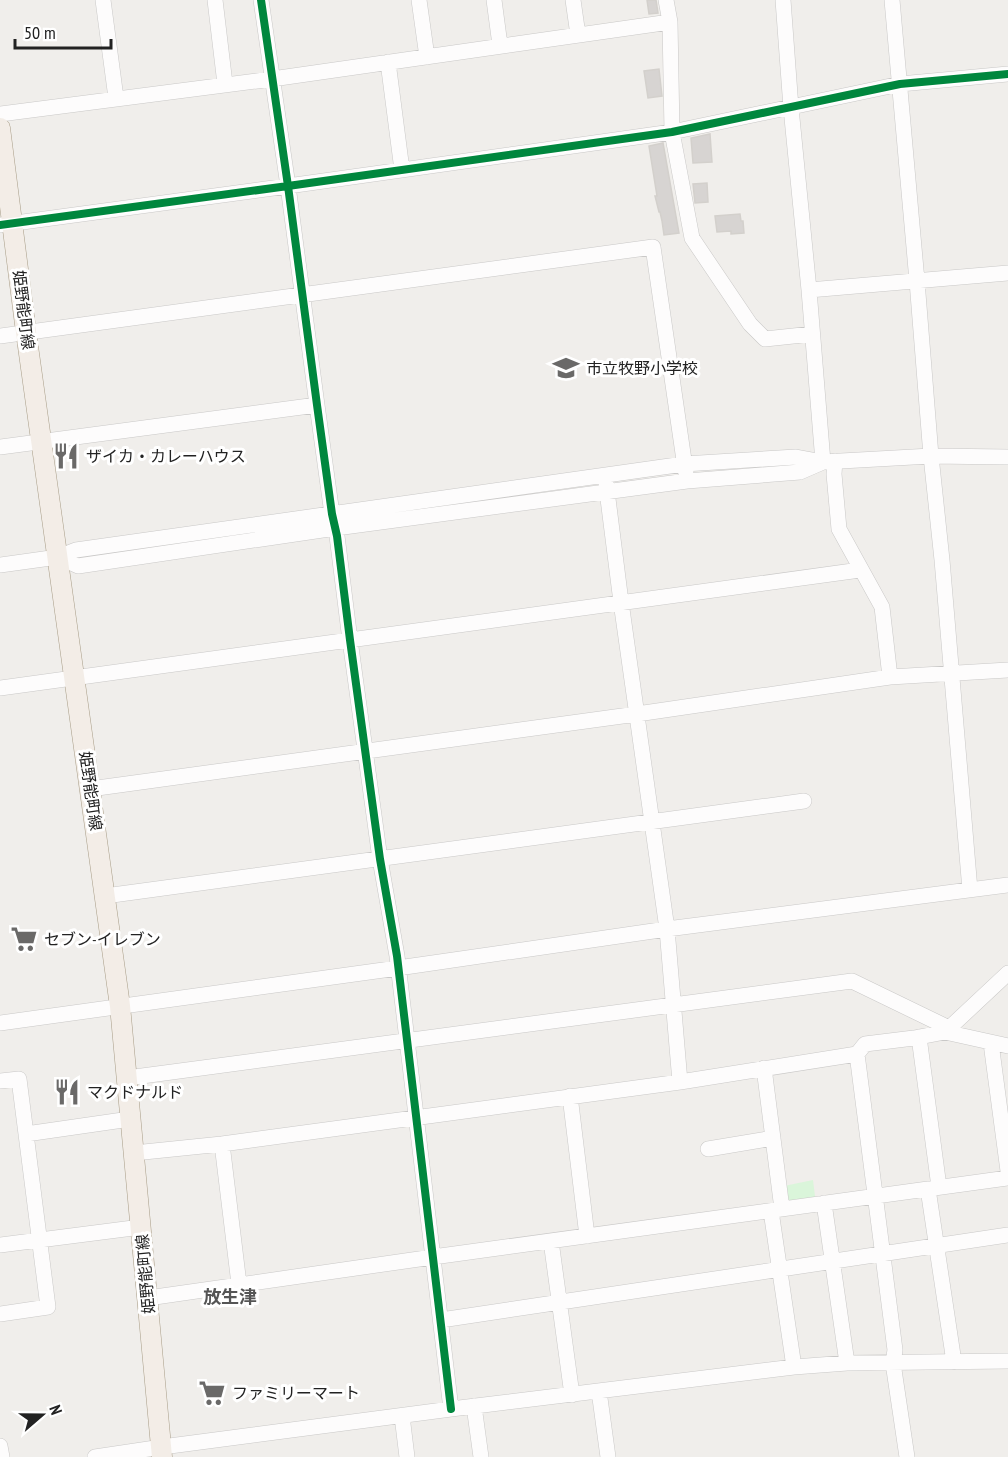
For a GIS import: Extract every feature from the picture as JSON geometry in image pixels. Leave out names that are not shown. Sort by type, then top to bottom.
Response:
[{"type":"main road","name":"姫野能町線","points":[[0,128],[6,224],[27,332],[120,1006],[162,1452]]},
{"type":"street","points":[[103,0],[117,98]]},
{"type":"street","points":[[215,0],[225,84]]},
{"type":"street","points":[[261,0],[380,859],[398,968],[451,1409]]},
{"type":"street","points":[[419,0],[427,57]]},
{"type":"street","points":[[494,0],[500,45]]},
{"type":"street","points":[[573,0],[578,35]]},
{"type":"street","points":[[666,0],[670,22],[672,132],[692,238],[750,324],[765,339],[812,334]]},
{"type":"street","points":[[783,0],[812,334],[829,462],[834,474],[838,529],[882,607],[890,677]]},
{"type":"street","points":[[892,0],[970,890]]},
{"type":"street","points":[[0,114],[272,79],[670,22]]},
{"type":"street","points":[[388,62],[402,170]]},
{"type":"street","points":[[6,224],[672,132],[900,84],[1008,74]]},
{"type":"street","points":[[0,336],[653,247],[687,481]]},
{"type":"street","points":[[809,290],[1008,273]]},
{"type":"street","points":[[0,447],[317,405]]},
{"type":"street","points":[[334,521],[605,475],[684,464],[796,458],[829,462],[931,456],[1008,457]]},
{"type":"street","points":[[0,565],[58,557],[76,550],[607,492],[687,481],[800,472],[829,462]]},
{"type":"street","points":[[605,475],[667,929],[680,1082]]},
{"type":"street","points":[[0,688],[860,570]]},
{"type":"street","points":[[90,789],[890,677],[1008,670]]},
{"type":"street","points":[[105,896],[804,801]]},
{"type":"street","points":[[0,1023],[667,929],[1008,885]]},
{"type":"street","points":[[134,1154],[680,1082],[857,1054],[865,1044],[920,1037],[947,1030],[1008,973]]},
{"type":"street","points":[[127,1078],[852,981],[947,1030],[1008,1046]]},
{"type":"street","points":[[920,1037],[936,1246],[954,1362]]},
{"type":"street","points":[[991,1043],[1008,1171]]},
{"type":"street","points":[[857,1054],[895,1350],[893,1363],[907,1457]]},
{"type":"street","points":[[764,1068],[773,1138],[780,1269],[795,1367]]},
{"type":"street","points":[[0,1081],[19,1079],[48,1307],[0,1314]]},
{"type":"street","points":[[570,1096],[587,1236]]},
{"type":"street","points":[[26,1134],[130,1119]]},
{"type":"street","points":[[708,1149],[773,1138]]},
{"type":"street","points":[[222,1144],[239,1284]]},
{"type":"street","points":[[148,1298],[1008,1178]]},
{"type":"street","points":[[824,1203],[847,1363]]},
{"type":"street","points":[[0,1245],[141,1227]]},
{"type":"street","points":[[441,1320],[1008,1235]]},
{"type":"street","points":[[551,1241],[572,1395]]},
{"type":"street","points":[[95,1457],[162,1452],[451,1409],[795,1367],[847,1363],[1008,1361]]},
{"type":"street","points":[[599,1391],[608,1457]]},
{"type":"street","points":[[474,1406],[481,1457]]},
{"type":"street","points":[[402,1416],[407,1457]]},
{"type":"street","points":[[0,1446],[2,1457]]},
{"type":"green space","points":[[813,1180],[816,1204],[782,1209],[779,1187]]},
{"type":"building","points":[[647,0],[656,0],[658,13],[649,14]]},
{"type":"building","points":[[659,69],[662,96],[648,98],[644,71]]},
{"type":"building","points":[[710,134],[712,162],[693,163],[691,138]]},
{"type":"building","points":[[663,143],[679,233],[664,235],[655,196],[657,196],[649,146]]},
{"type":"building","points":[[707,183],[708,202],[695,203],[693,184]]},
{"type":"building","points":[[740,214],[744,233],[717,232],[715,216]]},
{"type":"cycle path","points":[[261,0],[380,859],[397,956],[451,1409]]},
{"type":"cycle path","points":[[0,225],[672,132],[900,84],[1008,74]]},
{"type":"place","name":"市立牧野小学校","points":[[566,368]]},
{"type":"place","name":"ザイカ・カレーハウス","points":[[66,456]]},
{"type":"place","name":"セブン-イレブン","points":[[24,939]]},
{"type":"place","name":"マクドナルド","points":[[67,1092]]},
{"type":"place","name":"ファミリーマート","points":[[212,1393]]},
{"type":"district","name":"放生津","points":[[230,1297]]}]
